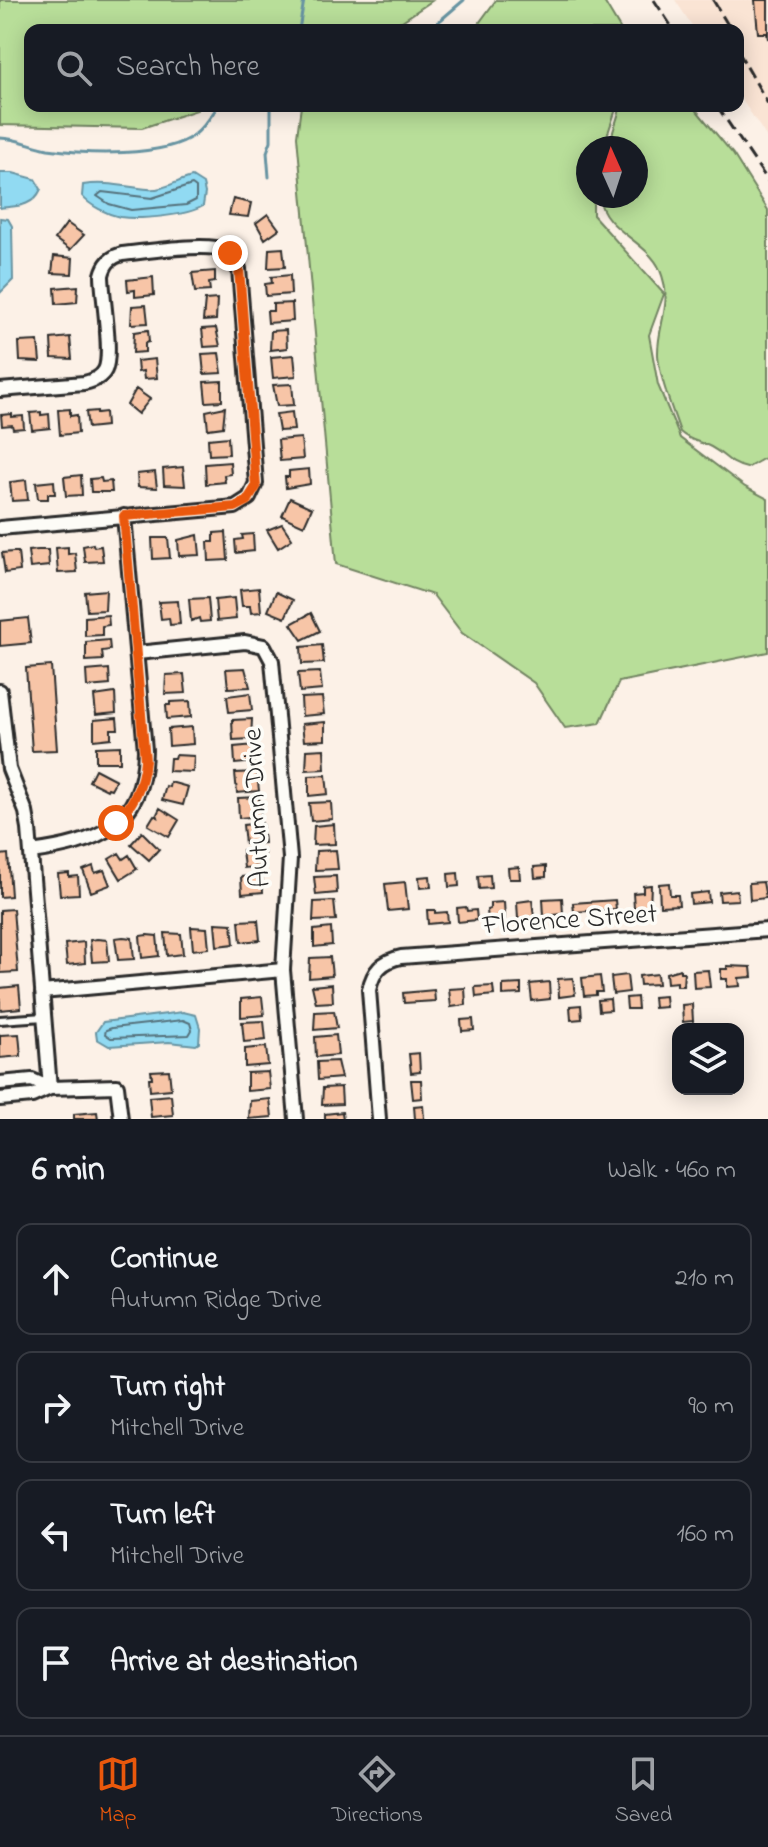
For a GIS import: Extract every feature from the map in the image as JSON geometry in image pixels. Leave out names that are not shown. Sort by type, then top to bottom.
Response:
[{"type":"street","points":[[0,390],[84,383],[94,381],[103,373],[108,357],[102,275],[105,266],[114,257],[215,247],[230,253],[239,269],[256,473],[254,491],[247,501],[235,507],[0,528]]},
{"type":"street","points":[[31,852],[65,848],[98,836],[116,823],[135,797],[144,771],[145,750],[124,516]]},
{"type":"street","name":"Autumn Drive","points":[[137,653],[245,642],[264,646],[272,661],[290,858],[283,970],[296,1119]]},
{"type":"street","points":[[0,691],[9,769],[26,812],[50,1088]]},
{"type":"street","name":"Florence Street","points":[[379,1119],[369,990],[371,979],[387,961],[401,957],[768,930]]},
{"type":"street","points":[[42,992],[283,970]]},
{"type":"street","points":[[0,1083],[32,1080],[50,1088]]},
{"type":"street","points":[[0,1099],[32,1096],[50,1088],[117,1086],[121,1119]]},
{"type":"lane","points":[[0,1020],[44,1017]]},
{"type":"shaded area","points":[[675,0],[768,0],[768,139],[744,103],[744,24],[691,24]]},
{"type":"green space","points":[[0,0],[433,0],[402,21],[392,24],[24,24],[24,112],[191,112],[142,128],[0,125]]},
{"type":"green space","points":[[496,0],[603,0],[617,24],[478,24]]},
{"type":"green space","points":[[300,112],[615,112],[607,136],[576,136],[576,208],[593,208],[593,215],[664,294],[649,335],[658,385],[680,438],[745,487],[768,499],[768,652],[619,682],[600,723],[565,728],[534,683],[462,633],[433,595],[336,564],[297,136]]},
{"type":"green space","points":[[619,112],[698,112],[733,154],[768,210],[768,456],[747,468],[680,432],[658,355],[665,304],[660,270],[645,251],[608,218],[602,208],[648,208],[648,136],[612,136]]},
{"type":"water","points":[[0,173],[35,179],[41,189],[29,202],[0,208]]},
{"type":"water","points":[[192,177],[203,184],[203,206],[174,215],[120,217],[99,209],[82,196],[83,185],[108,184],[153,189]]},
{"type":"water","points":[[0,218],[8,219],[12,226],[13,280],[0,293]]},
{"type":"water","points":[[183,1012],[196,1015],[200,1028],[199,1043],[196,1045],[169,1042],[109,1046],[97,1039],[96,1032],[103,1022]]},
{"type":"building","points":[[755,0],[768,0],[768,39],[767,33],[758,33]]},
{"type":"building","points":[[233,199],[251,203],[248,217],[229,215]]},
{"type":"building","points":[[268,214],[279,229],[265,239],[256,223]]},
{"type":"building","points":[[67,223],[84,235],[70,250],[55,239]]},
{"type":"building","points":[[283,248],[285,267],[268,268],[269,249]]},
{"type":"building","points":[[54,256],[73,258],[72,274],[52,273]]},
{"type":"building","points":[[215,271],[215,282],[209,283],[210,291],[195,292],[192,273]]},
{"type":"building","points":[[290,275],[291,294],[266,296],[265,284],[272,283],[271,277]]},
{"type":"building","points":[[153,277],[154,295],[135,297],[135,290],[128,291],[127,280]]},
{"type":"building","points":[[78,286],[77,302],[56,304],[55,288]]},
{"type":"building","points":[[217,299],[216,320],[203,321],[205,300]]},
{"type":"building","points":[[292,303],[293,321],[268,323],[267,311],[273,311],[273,304]]},
{"type":"building","points":[[146,305],[148,323],[131,324],[132,306]]},
{"type":"building","points":[[216,328],[220,346],[204,347],[202,329]]},
{"type":"building","points":[[148,330],[149,342],[145,343],[145,352],[133,353],[134,332]]},
{"type":"building","points":[[286,330],[287,348],[270,350],[271,331]]},
{"type":"building","points":[[70,337],[72,359],[52,358],[51,339]]},
{"type":"building","points":[[38,341],[40,362],[20,361],[19,342]]},
{"type":"building","points":[[219,353],[222,373],[204,374],[202,354]]},
{"type":"building","points":[[294,355],[296,376],[273,378],[271,357]]},
{"type":"building","points":[[155,359],[157,378],[144,379],[143,371],[138,372],[137,361]]},
{"type":"building","points":[[222,381],[222,401],[206,402],[204,382]]},
{"type":"building","points":[[292,384],[294,405],[277,406],[273,385]]},
{"type":"building","points":[[136,389],[150,399],[138,414],[127,405]]},
{"type":"building","points":[[225,407],[223,427],[208,429],[206,411]]},
{"type":"building","points":[[70,409],[70,416],[77,415],[78,433],[60,435],[58,410]]},
{"type":"building","points":[[41,412],[41,415],[49,414],[50,428],[32,430],[30,413]]},
{"type":"building","points":[[86,412],[105,412],[106,426],[88,428]]},
{"type":"building","points":[[292,412],[294,430],[279,431],[276,414]]},
{"type":"building","points":[[12,414],[12,417],[23,416],[24,428],[2,426],[1,415]]},
{"type":"building","points":[[228,437],[229,454],[209,455],[208,439]]},
{"type":"building","points":[[301,438],[303,459],[280,461],[278,440]]},
{"type":"building","points":[[230,462],[231,474],[224,475],[225,482],[206,484],[205,464]]},
{"type":"building","points":[[183,467],[185,486],[164,485],[163,469]]},
{"type":"building","points":[[309,469],[310,484],[286,488],[285,477],[289,477],[289,471]]},
{"type":"building","points":[[155,472],[157,488],[138,487],[137,474]]},
{"type":"building","points":[[81,475],[82,495],[66,496],[64,477]]},
{"type":"building","points":[[101,478],[102,482],[111,481],[112,492],[91,492],[90,479]]},
{"type":"building","points":[[26,480],[28,500],[12,501],[10,482]]},
{"type":"building","points":[[54,481],[55,494],[48,494],[48,499],[38,499],[36,483]]},
{"type":"building","points":[[290,498],[312,508],[304,526],[282,516]]},
{"type":"building","points":[[282,524],[292,539],[278,548],[267,530]]},
{"type":"building","points":[[226,532],[228,560],[209,561],[208,542],[214,542],[214,533]]},
{"type":"building","points":[[253,534],[254,551],[236,553],[235,540],[243,539],[242,535]]},
{"type":"building","points":[[198,535],[200,555],[179,556],[178,540]]},
{"type":"building","points":[[152,538],[168,538],[170,558],[153,559]]},
{"type":"building","points":[[93,544],[94,547],[101,546],[103,561],[85,562],[83,546]]},
{"type":"building","points":[[68,547],[68,554],[75,553],[77,572],[58,573],[56,548]]},
{"type":"building","points":[[48,550],[49,566],[30,568],[28,551]]},
{"type":"building","points":[[18,552],[20,571],[5,573],[2,553]]},
{"type":"building","points":[[259,588],[261,612],[251,613],[250,606],[242,606],[240,590]]},
{"type":"building","points":[[106,590],[105,610],[87,611],[85,592]]},
{"type":"building","points":[[276,592],[293,600],[285,618],[268,611]]},
{"type":"building","points":[[208,598],[210,621],[200,622],[199,618],[191,621],[189,599]]},
{"type":"building","points":[[234,598],[236,619],[217,621],[215,600]]},
{"type":"building","points":[[178,601],[180,624],[170,625],[169,618],[161,619],[159,602]]},
{"type":"building","points":[[311,613],[320,631],[302,640],[291,624]]},
{"type":"building","points":[[108,615],[109,625],[102,626],[102,635],[85,636],[85,617]]},
{"type":"building","points":[[28,618],[31,643],[0,646],[0,621]]},
{"type":"building","points":[[109,640],[110,650],[102,651],[103,660],[86,661],[86,642]]},
{"type":"building","points":[[322,645],[324,663],[302,664],[301,647]]},
{"type":"building","points":[[51,666],[57,750],[32,751],[26,668]]},
{"type":"building","points":[[245,668],[250,687],[228,688],[226,669]]},
{"type":"building","points":[[109,669],[110,685],[87,687],[86,671]]},
{"type":"building","points":[[320,672],[322,690],[300,692],[298,673]]},
{"type":"building","points":[[184,674],[186,693],[165,694],[166,675]]},
{"type":"building","points":[[115,693],[116,713],[96,715],[94,696]]},
{"type":"building","points":[[250,693],[252,710],[229,712],[227,696]]},
{"type":"building","points":[[322,697],[324,714],[302,716],[301,698]]},
{"type":"building","points":[[190,701],[191,717],[167,719],[166,705]]},
{"type":"building","points":[[117,718],[118,729],[111,729],[111,738],[94,740],[94,720]]},
{"type":"building","points":[[252,719],[251,739],[233,740],[232,720]]},
{"type":"building","points":[[325,722],[325,740],[304,741],[302,724]]},
{"type":"building","points":[[192,727],[193,744],[169,746],[168,729]]},
{"type":"building","points":[[255,745],[256,762],[235,764],[234,747]]},
{"type":"building","points":[[120,746],[120,762],[96,762],[96,747]]},
{"type":"building","points":[[324,749],[325,769],[306,770],[307,750]]},
{"type":"building","points":[[175,755],[194,756],[193,772],[169,771],[170,758]]},
{"type":"building","points":[[95,769],[116,780],[111,789],[89,781]]},
{"type":"building","points":[[257,772],[259,791],[237,793],[235,773]]},
{"type":"building","points":[[326,775],[328,794],[309,796],[309,776]]},
{"type":"building","points":[[170,782],[188,787],[183,805],[162,800]]},
{"type":"building","points":[[259,797],[261,816],[239,818],[238,798]]},
{"type":"building","points":[[331,802],[332,819],[311,821],[309,803]]},
{"type":"building","points":[[160,808],[179,820],[169,837],[148,825],[154,815],[158,817]]},
{"type":"building","points":[[262,823],[264,843],[245,844],[243,825]]},
{"type":"building","points":[[334,824],[335,844],[313,845],[314,826]]},
{"type":"building","points":[[142,832],[159,849],[149,860],[131,844]]},
{"type":"building","points":[[264,849],[265,866],[244,868],[242,850]]},
{"type":"building","points":[[336,850],[338,869],[315,870],[316,851]]},
{"type":"building","points":[[119,853],[123,859],[129,855],[137,869],[121,879],[109,859]]},
{"type":"building","points":[[8,854],[11,896],[0,897],[0,855]]},
{"type":"building","points":[[93,866],[95,873],[104,870],[110,885],[91,892],[83,870]]},
{"type":"building","points":[[546,866],[546,877],[535,878],[534,867]]},
{"type":"building","points":[[519,867],[520,879],[509,879],[508,868]]},
{"type":"building","points":[[69,873],[69,877],[78,876],[79,894],[60,895],[58,874]]},
{"type":"building","points":[[458,873],[459,886],[449,887],[448,874]]},
{"type":"building","points":[[262,875],[263,892],[242,894],[241,877]]},
{"type":"building","points":[[490,875],[491,888],[479,889],[478,876]]},
{"type":"building","points":[[336,876],[337,893],[316,895],[314,877]]},
{"type":"building","points":[[430,876],[431,887],[420,888],[419,877]]},
{"type":"building","points":[[405,882],[408,909],[388,911],[385,884]]},
{"type":"building","points":[[763,882],[766,898],[750,900],[749,883]]},
{"type":"building","points":[[669,883],[670,895],[678,895],[679,905],[660,906],[659,884]]},
{"type":"building","points":[[651,885],[650,907],[634,908],[633,893],[643,892],[643,886]]},
{"type":"building","points":[[737,890],[738,900],[720,901],[719,892]]},
{"type":"building","points":[[708,892],[709,902],[691,904],[690,894]]},
{"type":"building","points":[[562,898],[563,914],[544,916],[543,899]]},
{"type":"building","points":[[532,900],[534,917],[518,919],[517,902]]},
{"type":"building","points":[[615,900],[616,909],[574,912],[573,903]]},
{"type":"building","points":[[334,901],[336,920],[313,921],[314,902]]},
{"type":"building","points":[[504,902],[505,919],[488,920],[490,903]]},
{"type":"building","points":[[466,907],[467,911],[476,910],[477,920],[458,922],[457,908]]},
{"type":"building","points":[[13,909],[18,972],[0,973],[0,910]]},
{"type":"building","points":[[427,910],[447,912],[448,922],[428,924]]},
{"type":"building","points":[[258,920],[260,940],[241,942],[239,921]]},
{"type":"building","points":[[215,923],[232,924],[234,944],[217,946]]},
{"type":"building","points":[[191,927],[207,928],[209,948],[193,950]]},
{"type":"building","points":[[331,928],[332,945],[314,947],[314,930]]},
{"type":"building","points":[[165,933],[181,934],[183,954],[167,956]]},
{"type":"building","points":[[140,936],[157,936],[159,956],[142,958]]},
{"type":"building","points":[[115,938],[132,938],[134,959],[118,960]]},
{"type":"building","points":[[90,940],[107,940],[109,961],[92,962]]},
{"type":"building","points":[[84,942],[85,963],[67,965],[65,944]]},
{"type":"building","points":[[330,957],[332,976],[309,978],[310,958]]},
{"type":"building","points":[[727,966],[751,967],[752,977],[739,978],[740,986],[727,987],[727,979],[721,979],[721,969],[727,969]]},
{"type":"building","points":[[680,969],[684,972],[683,986],[677,986],[677,982],[667,983],[666,973]]},
{"type":"building","points":[[708,970],[710,987],[694,988],[693,971]]},
{"type":"building","points":[[657,974],[658,984],[640,985],[639,976]]},
{"type":"building","points":[[627,975],[629,992],[613,994],[611,977]]},
{"type":"building","points":[[600,976],[602,992],[584,996],[582,978]]},
{"type":"building","points":[[573,978],[575,995],[559,997],[558,979]]},
{"type":"building","points":[[549,982],[550,999],[532,1001],[530,984]]},
{"type":"building","points":[[332,984],[333,1002],[316,1003],[312,986]]},
{"type":"building","points":[[521,984],[521,994],[503,995],[503,985]]},
{"type":"building","points":[[19,986],[21,1008],[0,1010],[0,988]]},
{"type":"building","points":[[493,986],[494,995],[476,997],[475,987]]},
{"type":"building","points":[[465,988],[466,1005],[451,1007],[449,989]]},
{"type":"building","points":[[434,990],[435,1001],[404,1003],[403,993]]},
{"type":"building","points":[[665,996],[666,1007],[654,1008],[653,997]]},
{"type":"building","points":[[262,997],[264,1015],[241,1017],[241,999]]},
{"type":"building","points":[[637,997],[638,1009],[627,1009],[626,998]]},
{"type":"building","points":[[610,999],[611,1010],[599,1011],[598,1000]]},
{"type":"building","points":[[692,1004],[693,1021],[683,1022],[682,1005]]},
{"type":"building","points":[[581,1005],[582,1019],[571,1020],[570,1006]]},
{"type":"building","points":[[334,1011],[337,1028],[314,1030],[315,1012]]},
{"type":"building","points":[[473,1019],[474,1030],[462,1031],[461,1020]]},
{"type":"building","points":[[264,1021],[266,1040],[244,1042],[242,1022]]},
{"type":"building","points":[[19,1034],[21,1056],[0,1058],[0,1035]]},
{"type":"building","points":[[336,1035],[338,1055],[316,1057],[315,1037]]},
{"type":"building","points":[[266,1047],[268,1065],[245,1067],[245,1049]]},
{"type":"building","points":[[419,1053],[420,1072],[411,1073],[409,1054]]},
{"type":"building","points":[[337,1061],[341,1078],[318,1080],[317,1062]]},
{"type":"building","points":[[169,1070],[171,1089],[150,1091],[151,1071]]},
{"type":"building","points":[[268,1072],[270,1089],[247,1091],[247,1073]]},
{"type":"building","points":[[411,1080],[421,1080],[422,1098],[413,1099]]},
{"type":"building","points":[[341,1087],[342,1104],[322,1105],[323,1088]]},
{"type":"building","points":[[171,1095],[173,1115],[151,1117],[149,1097]]},
{"type":"building","points":[[270,1099],[272,1117],[249,1119],[250,1101]]},
{"type":"building","points":[[423,1105],[424,1119],[415,1119],[414,1106]]},
{"type":"building","points":[[97,1112],[98,1119],[74,1119],[74,1114]]},
{"type":"building","points":[[342,1112],[343,1119],[325,1119],[325,1114]]},
{"type":"waterway","points":[[300,24],[304,0]]},
{"type":"waterway","points":[[436,24],[464,0]]},
{"type":"waterway","points":[[0,138],[64,151],[144,151],[164,148],[194,135],[214,112]]},
{"type":"waterway","points":[[269,177],[267,152],[271,141],[271,112]]},
{"type":"railway","points":[[654,0],[670,24]]},
{"type":"railway","points":[[713,0],[727,24]]},
{"type":"railway","points":[[744,62],[768,104]]},
{"type":"railway","points":[[721,112],[768,181]]},
{"type":"route","points":[[116,823],[139,789],[145,760],[124,516],[235,507],[247,501],[256,487],[239,269],[230,253]]}]
